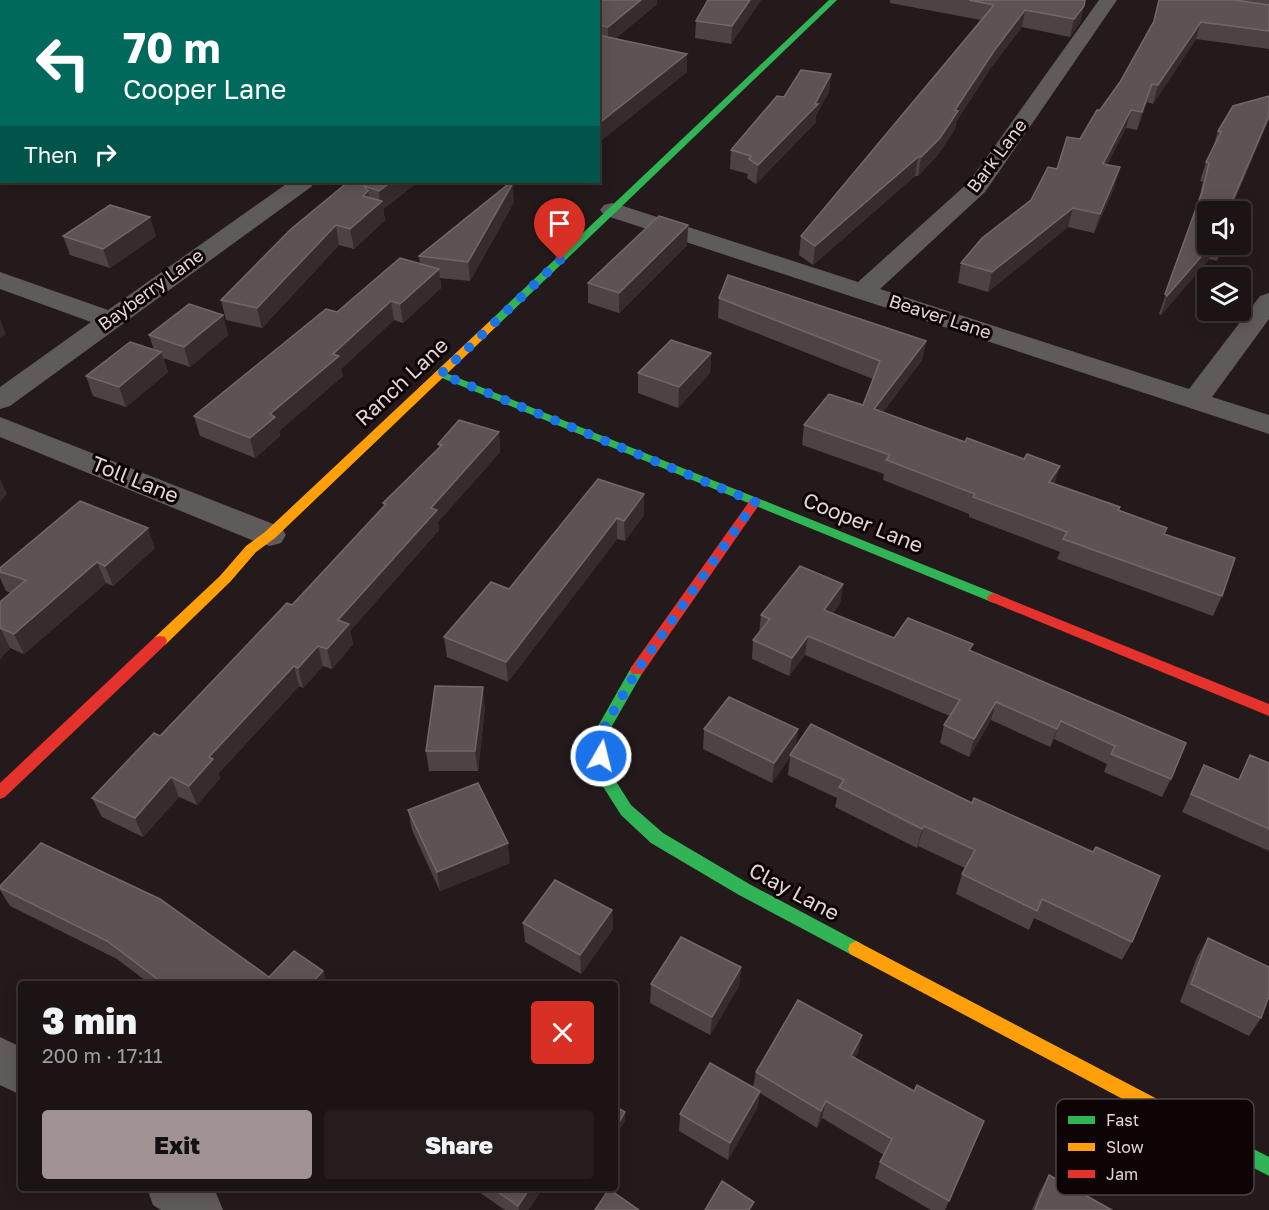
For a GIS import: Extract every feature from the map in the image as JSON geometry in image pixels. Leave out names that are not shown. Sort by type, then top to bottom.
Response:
[{"type":"street","name":"Ranch Lane","points":[[0,793],[225,579],[251,549],[270,535],[441,374],[833,0]]},
{"type":"street","name":"Bark Lane","points":[[862,292],[977,187],[1108,0]]},
{"type":"street","name":"Bayberry Lane","points":[[0,400],[302,183]]},
{"type":"street","name":"Beaver Lane","points":[[612,210],[1269,425]]},
{"type":"street","points":[[0,280],[110,320]]},
{"type":"street","points":[[1195,401],[1269,301]]},
{"type":"street","name":"Cooper Lane","points":[[441,374],[1269,710]]},
{"type":"street","name":"Toll Lane","points":[[0,426],[270,535]]},
{"type":"street","name":"Clay Lane","points":[[755,502],[638,669],[605,726],[601,756],[610,785],[626,810],[657,838],[745,890],[1140,1099]]},
{"type":"street","points":[[0,1058],[18,1072]]},
{"type":"street","name":"Clay Lane","points":[[1254,1159],[1269,1167]]},
{"type":"street","points":[[174,1191],[199,1210]]},
{"type":"building","points":[[600,0],[641,0],[608,27],[600,25]]},
{"type":"building","points":[[708,0],[750,0],[732,26],[696,21]]},
{"type":"building","points":[[969,0],[1085,0],[1084,6],[1074,19],[1025,10],[994,51],[955,110],[958,111],[940,138],[921,157],[918,157],[815,246],[801,236],[994,5]]},
{"type":"building","points":[[1159,0],[1235,0],[1269,5],[1269,31],[1201,22],[1158,85],[1152,84],[1142,112],[1131,110],[1103,164],[1120,167],[1100,214],[1073,208],[992,272],[961,263],[982,238],[1031,200],[1048,167],[1057,169],[1067,137],[1080,139],[1097,110],[1100,110],[1120,82],[1154,21]]},
{"type":"building","points":[[600,35],[687,54],[600,122]]},
{"type":"building","points":[[801,70],[831,74],[815,104],[818,104],[758,165],[749,159],[751,156],[731,150],[777,96],[784,97]]},
{"type":"building","points":[[1269,96],[1269,116],[1232,201],[1199,201],[1209,163],[1206,162],[1221,132],[1218,131],[1233,106]]},
{"type":"building","points":[[347,183],[390,183],[379,191],[364,186],[368,191],[363,196],[382,201],[350,229],[336,225],[257,308],[221,300],[291,229]]},
{"type":"building","points":[[510,183],[513,183],[468,262],[419,256]]},
{"type":"building","points":[[110,205],[150,217],[103,249],[63,236]]},
{"type":"building","points":[[1197,206],[1197,255],[1202,255],[1167,296],[1165,294]]},
{"type":"building","points":[[659,216],[688,225],[619,293],[588,283]]},
{"type":"building","points":[[400,258],[439,269],[400,304],[391,301],[333,354],[339,356],[270,414],[275,417],[250,438],[194,416],[326,309],[337,312]]},
{"type":"building","points":[[728,275],[926,341],[874,409],[965,442],[967,438],[1024,459],[1027,454],[1060,466],[1049,482],[1120,507],[1118,510],[1167,528],[1164,534],[1235,558],[1222,596],[1063,539],[1067,532],[973,497],[975,494],[886,460],[890,455],[804,425],[829,394],[863,405],[880,361],[719,298]]},
{"type":"building","points":[[189,304],[223,315],[184,347],[149,335]]},
{"type":"building","points":[[671,340],[711,353],[679,387],[638,373]]},
{"type":"building","points":[[130,342],[161,352],[119,387],[86,376]]},
{"type":"building","points":[[459,420],[499,432],[431,508],[437,510],[338,620],[349,624],[327,649],[318,646],[298,668],[294,666],[209,757],[213,759],[189,786],[171,777],[135,818],[92,798],[154,733],[160,736],[287,603],[292,605],[386,504],[383,503],[442,445],[438,444]]},
{"type":"building","points":[[598,479],[644,494],[624,521],[617,518],[506,662],[444,637],[491,582],[509,589]]},
{"type":"building","points":[[80,501],[148,528],[105,566],[97,562],[14,634],[0,628],[0,602],[26,580],[0,572],[0,568]]},
{"type":"building","points":[[800,566],[843,584],[824,610],[894,638],[908,618],[973,644],[969,650],[1186,743],[1171,779],[1111,754],[1115,746],[1061,721],[1057,729],[996,702],[974,739],[944,725],[960,700],[808,636],[792,658],[753,640],[770,619],[761,615]]},
{"type":"building","points":[[435,686],[483,687],[475,751],[426,751]]},
{"type":"building","points":[[729,697],[798,729],[774,763],[704,729]]},
{"type":"building","points":[[811,724],[972,803],[974,798],[1093,852],[1096,847],[1160,876],[1132,942],[1042,899],[1037,911],[962,874],[975,850],[924,826],[922,829],[839,787],[844,780],[790,755]]},
{"type":"building","points":[[1250,755],[1269,763],[1269,829],[1191,794],[1204,765],[1239,780]]},
{"type":"building","points":[[478,783],[508,843],[437,872],[408,810]]},
{"type":"building","points":[[41,843],[160,899],[269,977],[294,951],[323,971],[314,981],[160,981],[107,941],[0,886]]},
{"type":"building","points":[[555,880],[612,910],[580,955],[523,923]]},
{"type":"building","points":[[681,937],[741,967],[712,1017],[651,984]]},
{"type":"building","points":[[1208,938],[1269,967],[1269,996],[1261,1018],[1191,984]]},
{"type":"building","points":[[798,1000],[862,1035],[851,1056],[914,1091],[917,1085],[984,1121],[949,1201],[880,1162],[892,1139],[826,1101],[821,1111],[756,1072]]},
{"type":"building","points":[[710,1063],[760,1091],[730,1143],[680,1114]]},
{"type":"building","points":[[618,1108],[625,1112],[618,1124]]},
{"type":"building","points":[[1049,1175],[1056,1179],[1056,1195],[1085,1195],[1112,1210],[1035,1210]]},
{"type":"building","points":[[722,1181],[754,1202],[749,1210],[705,1210]]},
{"type":"building","points":[[496,1191],[528,1191],[518,1206]]},
{"type":"building","points":[[608,1191],[612,1191],[639,1210],[595,1210]]},
{"type":"traffic: fast","points":[[496,321],[833,0]]},
{"type":"traffic: fast","points":[[441,374],[994,598]]},
{"type":"traffic: fast","points":[[637,670],[605,726],[601,757],[610,785],[626,810],[657,838],[745,890],[856,949]]},
{"type":"traffic: fast","points":[[1254,1159],[1269,1167]]},
{"type":"traffic: slow","points":[[160,641],[225,579],[251,549],[270,535],[496,321]]},
{"type":"traffic: slow","points":[[856,949],[1140,1099]]},
{"type":"traffic: jam","points":[[637,670],[755,502]]},
{"type":"traffic: jam","points":[[994,598],[1269,710]]},
{"type":"traffic: jam","points":[[0,793],[160,641]]},
{"type":"route","points":[[560,260],[441,374],[755,502],[638,669],[605,726],[601,756]]}]
